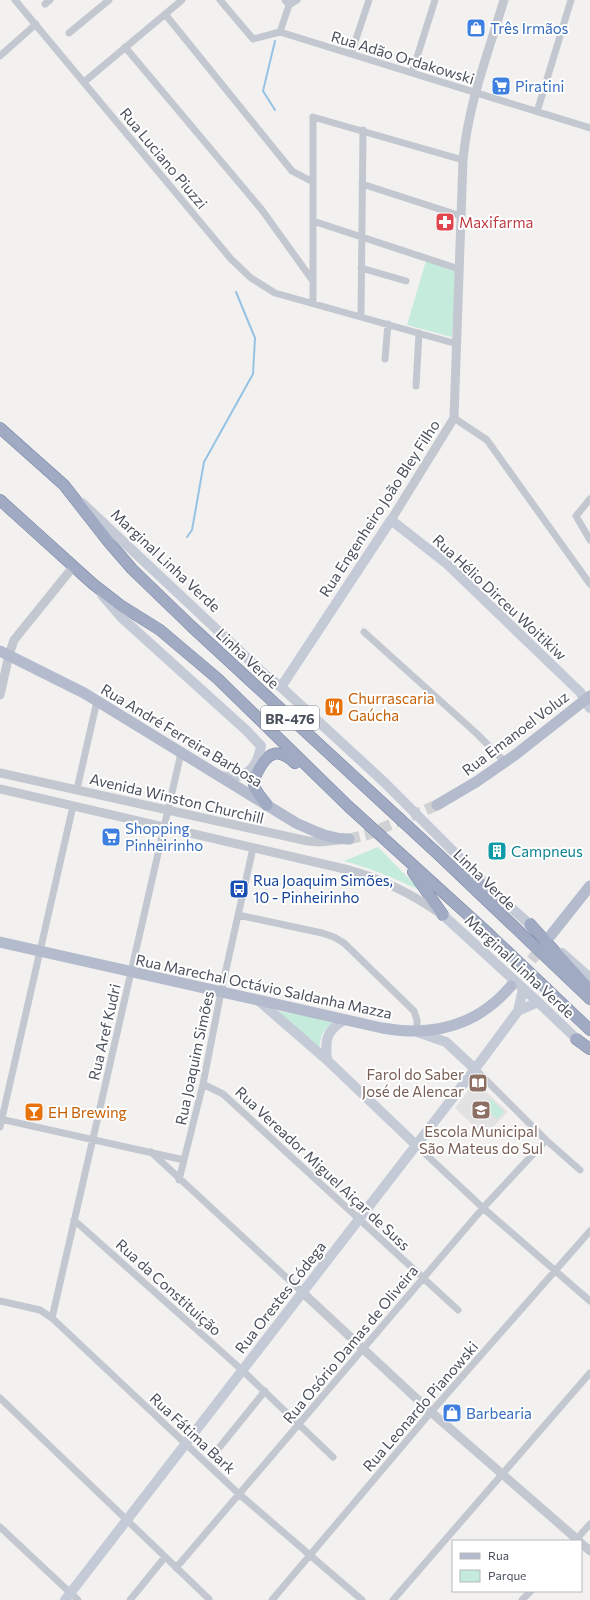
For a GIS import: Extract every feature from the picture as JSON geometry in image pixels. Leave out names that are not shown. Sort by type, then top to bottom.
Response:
[{"type":"highway","name":"Linha Verde","points":[[0,428],[71,492],[107,540],[132,569],[196,631],[439,856],[590,999]]},
{"type":"highway","name":"BR-476","points":[[0,500],[93,584],[120,605],[160,630],[218,679],[348,806],[489,934],[590,1030]]},
{"type":"highway","points":[[267,805],[256,791],[254,783],[255,776],[263,761],[271,754],[278,753],[290,758],[338,802],[348,806]]},
{"type":"highway","points":[[439,856],[499,896]]},
{"type":"highway","points":[[404,858],[443,915]]},
{"type":"highway","points":[[530,924],[590,991]]},
{"type":"highway","points":[[576,1039],[590,1048]]},
{"type":"main road","name":"Marginal Linha Verde","points":[[71,492],[264,674],[281,686],[384,782],[499,896],[590,978]]},
{"type":"main road","name":"Rua Engenheiro João Bley Filho","points":[[281,686],[391,520]]},
{"type":"main road","name":"Rua Hélio Dirceu Woitikiw","points":[[391,520],[446,563],[588,701]]},
{"type":"main road","points":[[93,584],[122,618],[243,727],[261,746],[259,758],[253,768],[243,775],[231,778],[219,776]]},
{"type":"main road","name":"Rua André Ferreira Barbosa","points":[[4,653],[61,681],[97,701],[267,805],[318,834],[331,838],[349,839]]},
{"type":"main road","name":"Rua Emanoel Voluz","points":[[437,804],[476,782],[588,701]]},
{"type":"main road","points":[[551,935],[590,886]]},
{"type":"main road","name":"Marginal Linha Verde","points":[[443,915],[590,1052]]},
{"type":"main road","name":"Rua Marechal Octávio Saldanha Mazza","points":[[0,942],[393,1030],[417,1032],[449,1027],[466,1021],[495,1004],[511,986]]},
{"type":"main road","name":"Rua Orestes Códega","points":[[71,1598],[126,1520],[475,1069],[518,1011],[523,989]]},
{"type":"main road","points":[[259,1001],[327,1060],[416,1145]]},
{"type":"main road","name":"Rua Orestes Códega","points":[[518,1011],[538,1002]]},
{"type":"main road","points":[[327,1060],[326,1046],[328,1035],[335,1025],[344,1020]]},
{"type":"main road","points":[[446,1042],[449,1027]]},
{"type":"main road","points":[[417,1032],[446,1042],[475,1069]]},
{"type":"street","name":"Rua Luciano Piuzzi","points":[[16,0],[230,259],[251,278],[275,293],[457,344]]},
{"type":"street","points":[[70,33],[109,0]]},
{"type":"street","points":[[84,82],[182,0]]},
{"type":"street","points":[[220,0],[254,39],[280,32],[287,2],[297,0]]},
{"type":"street","points":[[351,54],[369,0]]},
{"type":"street","points":[[412,73],[435,0]]},
{"type":"street","name":"Rua Engenheiro João Bley Filho","points":[[391,520],[454,418],[465,134],[475,93],[504,0]]},
{"type":"street","points":[[537,112],[571,0]]},
{"type":"street","points":[[165,14],[292,171],[313,182]]},
{"type":"street","points":[[1,52],[36,24]]},
{"type":"street","name":"Rua Adão Ordakowski","points":[[280,32],[590,128]]},
{"type":"street","points":[[125,47],[262,210],[313,281]]},
{"type":"street","points":[[313,303],[313,117],[363,130],[463,160]]},
{"type":"street","points":[[361,316],[363,130]]},
{"type":"street","points":[[362,184],[461,216]]},
{"type":"street","points":[[313,221],[459,269]]},
{"type":"street","points":[[361,268],[406,281]]},
{"type":"street","points":[[385,359],[388,324]]},
{"type":"street","points":[[416,386],[419,333]]},
{"type":"street","points":[[454,418],[487,440],[590,584]]},
{"type":"street","points":[[590,499],[576,516],[590,540]]},
{"type":"street","points":[[0,695],[4,653],[17,634],[73,567]]},
{"type":"street","points":[[364,632],[476,733],[505,762]]},
{"type":"street","points":[[77,789],[97,701]]},
{"type":"street","name":"Rua Aref Kudri","points":[[52,1318],[181,752]]},
{"type":"street","name":"Avenida Winston Churchill","points":[[0,772],[308,841],[329,842],[349,839]]},
{"type":"street","name":"Avenida Winston Churchill","points":[[0,789],[349,870],[376,878],[409,893],[443,915]]},
{"type":"street","points":[[0,1127],[73,806]]},
{"type":"street","name":"Rua Joaquim Simões","points":[[180,1180],[203,1084],[221,992],[253,848]]},
{"type":"street","points":[[238,915],[322,933],[334,937],[344,943],[414,1011],[417,1020],[417,1032]]},
{"type":"street","points":[[475,1069],[546,1140],[580,1170]]},
{"type":"street","name":"Rua Vereador Miguel Aiçar de Suss","points":[[203,1084],[223,1094],[458,1310]]},
{"type":"street","points":[[1,1119],[184,1160]]},
{"type":"street","name":"Rua Osório Damas de Oliveira","points":[[176,1568],[483,1208],[546,1140]]},
{"type":"street","points":[[416,1145],[483,1208],[590,1301]]},
{"type":"street","points":[[151,1152],[431,1412],[577,1540]]},
{"type":"street","name":"Rua da Constituição","points":[[74,1220],[265,1391],[333,1457]]},
{"type":"street","name":"Rua Leonardo Pianowski","points":[[272,1600],[431,1412],[590,1231]]},
{"type":"street","name":"Rua Fátima Bark","points":[[0,1301],[34,1308],[52,1318],[239,1494],[362,1600]]},
{"type":"street","points":[[393,1600],[590,1373]]},
{"type":"street","points":[[214,1454],[265,1391]]},
{"type":"street","points":[[0,1398],[209,1599]]},
{"type":"street","points":[[579,1540],[590,1524]]},
{"type":"street","points":[[0,1527],[71,1598]]},
{"type":"street","points":[[582,1544],[590,1551]]},
{"type":"street","points":[[130,1600],[165,1557]]},
{"type":"street","points":[[522,1600],[529,1592]]},
{"type":"shaded area","name":"Escola Municipal São Mateus do Sul","points":[[484,1084],[486,1086],[485,1091],[508,1112],[484,1136],[455,1108],[470,1088],[478,1088]]},
{"type":"green space","points":[[426,261],[456,270],[452,337],[407,325]]},
{"type":"green space","points":[[378,847],[420,890],[373,870],[344,861]]},
{"type":"green space","points":[[277,1011],[333,1021],[322,1034],[319,1048]]},
{"type":"green space","points":[[491,1099],[504,1112],[497,1119],[484,1107]]},
{"type":"waterway","points":[[275,41],[263,91],[275,110]]},
{"type":"waterway","points":[[187,537],[192,530],[204,462],[253,374],[255,338],[236,292]]},
{"type":"tunnel","points":[[349,839],[366,835],[437,805]]},
{"type":"tunnel","points":[[511,986],[544,944]]},
{"type":"place","name":"Três Irmãos","points":[[476,28]]},
{"type":"place","name":"Piratini","points":[[501,86]]},
{"type":"place","name":"Maxifarma","points":[[445,222]]},
{"type":"place","name":"Churrascaria Gaúcha","points":[[334,707]]},
{"type":"place","name":"Shopping Pinheirinho","points":[[111,837]]},
{"type":"place","name":"Campneus","points":[[497,851]]},
{"type":"place","name":"Rua Joaquim Simões, 10 - Pinheirinho","points":[[239,889]]},
{"type":"place","name":"Farol do Saber José de Alencar","points":[[478,1083]]},
{"type":"place","name":"Escola Municipal São Mateus do Sul","points":[[481,1110]]},
{"type":"place","name":"EH Brewing","points":[[34,1112]]},
{"type":"place","name":"Barbearia","points":[[452,1413]]}]
